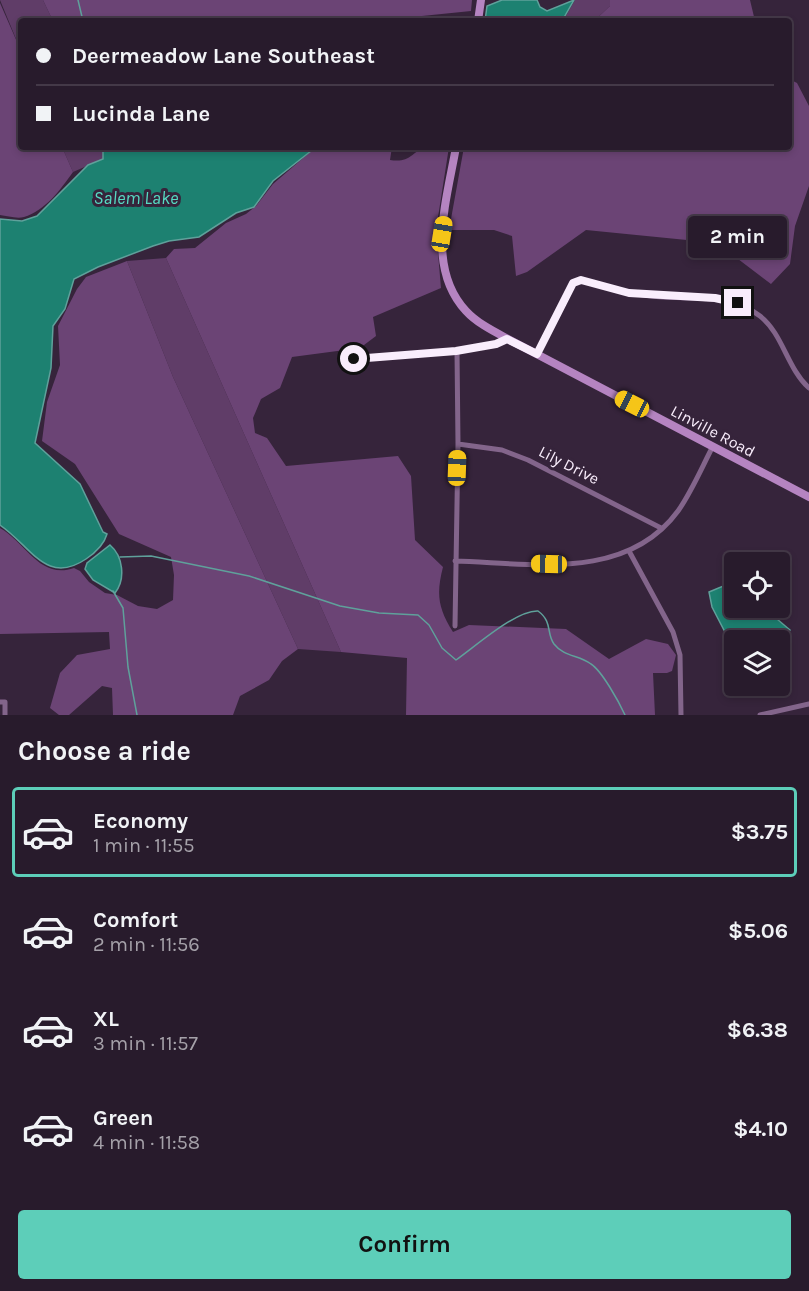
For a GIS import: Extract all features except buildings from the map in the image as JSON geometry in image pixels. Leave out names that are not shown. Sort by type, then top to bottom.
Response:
[{"type":"main road","points":[[478,18],[481,0]]},
{"type":"main road","name":"Linville Road","points":[[456,150],[441,244],[450,288],[465,311],[507,339],[809,497]]},
{"type":"street","points":[[537,354],[573,283],[581,280],[629,293],[715,298],[738,303],[761,317],[774,332],[793,370],[809,388]]},
{"type":"street","points":[[354,359],[456,351],[496,344],[507,339]]},
{"type":"street","points":[[455,626],[458,444],[456,351]]},
{"type":"street","name":"Lily Drive","points":[[458,444],[502,450],[528,460],[662,528]]},
{"type":"street","points":[[455,561],[584,564],[606,560],[629,551],[662,528],[678,510],[713,446]]},
{"type":"street","points":[[629,551],[669,622],[675,638],[680,665],[681,715]]},
{"type":"street","points":[[0,702],[5,702],[5,715]]},
{"type":"street","points":[[760,715],[809,704]]},
{"type":"shaded area","points":[[0,0],[43,0],[52,18],[18,18],[18,44]]},
{"type":"shaded area","points":[[43,0],[472,0],[471,11],[416,18],[52,18]]},
{"type":"shaded area","points":[[575,0],[610,0],[610,6],[597,18],[565,18]]},
{"type":"shaded area","points":[[610,0],[750,0],[754,18],[597,18],[610,6]]},
{"type":"shaded area","points":[[0,3],[18,44],[18,150],[63,150],[73,172],[58,192],[39,210],[21,218],[0,215]]},
{"type":"shaded area","points":[[792,80],[797,83],[809,106],[809,186],[795,226],[790,264],[771,284],[717,243],[586,230],[527,272],[516,276],[512,236],[494,230],[449,230],[463,150],[792,150]]},
{"type":"shaded area","points":[[63,150],[103,150],[103,159],[73,172]]},
{"type":"shaded area","points":[[313,150],[392,150],[390,160],[397,161],[406,159],[419,150],[449,150],[436,230],[441,288],[373,317],[376,336],[360,348],[292,357],[280,388],[261,399],[253,418],[255,433],[267,438],[286,466],[398,456],[411,476],[415,540],[443,567],[439,593],[441,608],[453,632],[469,625],[566,629],[609,659],[646,639],[668,644],[676,655],[672,671],[653,673],[655,715],[406,715],[407,658],[341,652],[166,258],[174,249],[195,248],[226,223],[246,214],[256,206],[273,184]]},
{"type":"shaded area","points":[[166,258],[341,652],[298,649],[173,377],[127,261]]},
{"type":"shaded area","points":[[127,261],[173,377],[298,649],[282,661],[269,680],[240,696],[233,715],[113,715],[112,688],[102,686],[69,715],[59,715],[50,708],[60,673],[77,655],[110,649],[109,632],[0,634],[0,528],[42,565],[62,570],[74,568],[105,593],[117,595],[138,606],[157,609],[173,600],[174,575],[171,557],[119,534],[75,464],[42,441],[47,402],[60,365],[58,326],[77,289],[86,277]]},
{"type":"water","points":[[502,0],[537,0],[540,7],[547,11],[574,0],[564,18],[485,18],[487,6]]},
{"type":"water","name":"Salem Lake","points":[[103,150],[312,150],[273,181],[254,207],[236,213],[199,237],[169,241],[153,246],[98,267],[74,279],[65,309],[53,326],[51,368],[35,443],[80,484],[103,532],[107,534],[101,545],[89,557],[72,566],[60,568],[49,566],[40,560],[0,525],[0,219],[22,221],[37,216],[88,165],[103,159]]},
{"type":"water","points":[[110,545],[118,555],[122,575],[115,593],[93,580],[85,569],[87,563]]},
{"type":"water","points":[[724,586],[724,618],[776,618],[790,630],[724,630],[712,607],[709,592]]},
{"type":"waterway","points":[[78,0],[82,18]]},
{"type":"waterway","points":[[120,557],[151,556],[249,576],[340,606],[379,613],[418,615],[429,625],[442,648],[456,660],[508,622],[529,612],[538,611],[548,623],[554,644],[562,651],[586,661],[595,668],[610,687],[625,715]]},
{"type":"waterway","points":[[113,591],[123,608],[128,667],[137,715]]},
{"type":"route","points":[[354,359],[456,351],[496,344],[507,339],[537,354],[573,283],[581,280],[629,293],[662,297],[715,298],[738,303]]}]
